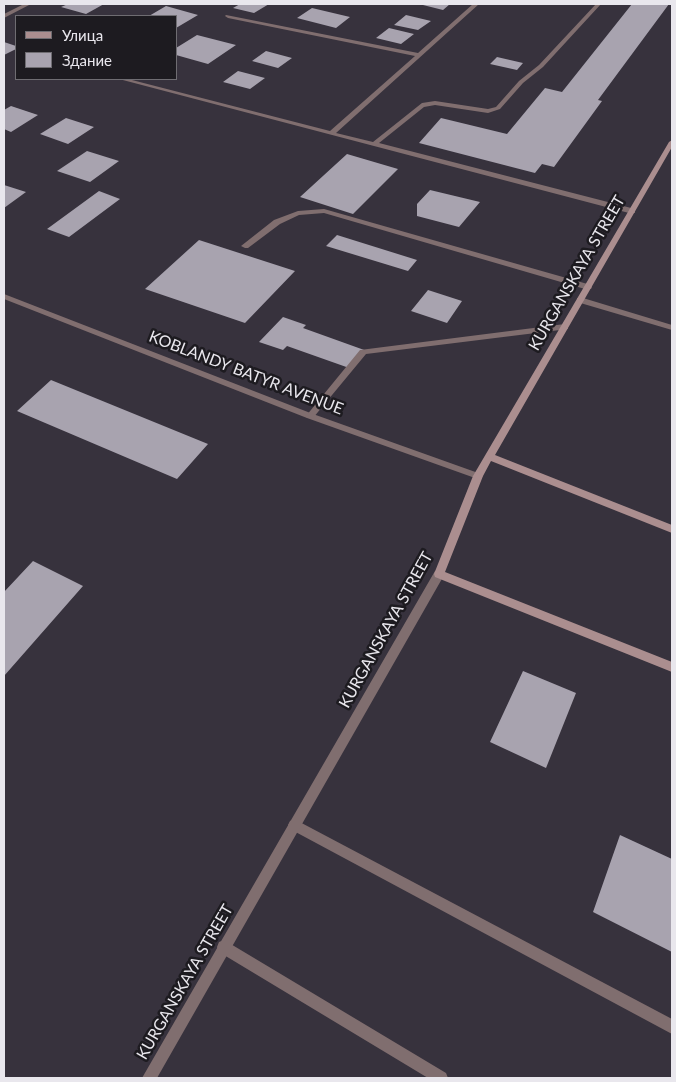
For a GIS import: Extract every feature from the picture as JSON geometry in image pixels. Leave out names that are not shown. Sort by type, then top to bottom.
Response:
[{"type":"street","points":[[4,16],[28,4]]},
{"type":"street","points":[[332,133],[476,4]]},
{"type":"street","points":[[374,144],[422,105],[435,103],[488,111],[498,108],[521,82],[541,66],[599,4]]},
{"type":"street","points":[[228,16],[419,55]]},
{"type":"street","points":[[126,80],[632,211]]},
{"type":"street","name":"KURGANSKAYA STREET","points":[[149,1078],[439,574],[478,476],[672,142]]},
{"type":"street","points":[[245,246],[277,222],[298,213],[324,211],[588,287]]},
{"type":"street","name":"KOBLANDY BATYR AVENUE","points":[[4,296],[310,416],[478,476]]},
{"type":"street","points":[[580,300],[672,328]]},
{"type":"street","points":[[310,416],[363,352],[565,327]]},
{"type":"street","points":[[490,457],[672,528]]},
{"type":"street","points":[[439,574],[672,667]]},
{"type":"street","points":[[294,825],[672,1027]]},
{"type":"street","points":[[224,947],[441,1078]]},
{"type":"building","points":[[68,4],[104,4],[86,14],[61,7]]},
{"type":"building","points":[[240,4],[269,4],[254,13],[233,8]]},
{"type":"building","points":[[419,4],[450,4],[443,10]]},
{"type":"building","points":[[632,4],[669,4],[598,100],[602,101],[554,167],[542,164],[535,173],[419,143],[441,118],[507,134],[545,88],[562,92]]},
{"type":"building","points":[[166,6],[198,15],[178,27],[178,15],[151,15]]},
{"type":"building","points":[[312,8],[350,17],[336,28],[297,18]]},
{"type":"building","points":[[406,15],[431,21],[418,30],[394,25]]},
{"type":"building","points":[[389,28],[414,34],[401,44],[376,38]]},
{"type":"building","points":[[197,35],[236,45],[208,64],[178,56],[178,47]]},
{"type":"building","points":[[4,42],[15,46],[15,50],[4,55]]},
{"type":"building","points":[[266,51],[292,58],[278,68],[252,61]]},
{"type":"building","points":[[497,57],[523,63],[517,70],[490,64]]},
{"type":"building","points":[[238,71],[265,78],[250,89],[223,82]]},
{"type":"building","points":[[11,106],[38,115],[11,132],[4,129],[4,110]]},
{"type":"building","points":[[66,118],[94,127],[68,144],[40,134]]},
{"type":"building","points":[[87,151],[119,161],[90,182],[57,171]]},
{"type":"building","points":[[347,154],[398,169],[353,214],[300,197]]},
{"type":"building","points":[[4,185],[26,192],[4,208]]},
{"type":"building","points":[[430,190],[480,202],[459,227],[417,216],[417,204]]},
{"type":"building","points":[[99,191],[120,199],[69,237],[47,229]]},
{"type":"building","points":[[337,235],[417,260],[408,271],[326,246]]},
{"type":"building","points":[[199,240],[295,271],[245,323],[145,289]]},
{"type":"building","points":[[428,290],[462,301],[447,323],[411,311]]},
{"type":"building","points":[[283,317],[306,325],[303,328],[367,351],[352,369],[287,346],[283,350],[259,342]]},
{"type":"building","points":[[51,380],[208,444],[177,479],[17,411]]},
{"type":"building","points":[[33,561],[83,586],[4,676],[4,592]]},
{"type":"building","points":[[523,671],[576,693],[546,768],[490,742]]},
{"type":"building","points":[[620,835],[672,859],[672,952],[593,912]]}]
